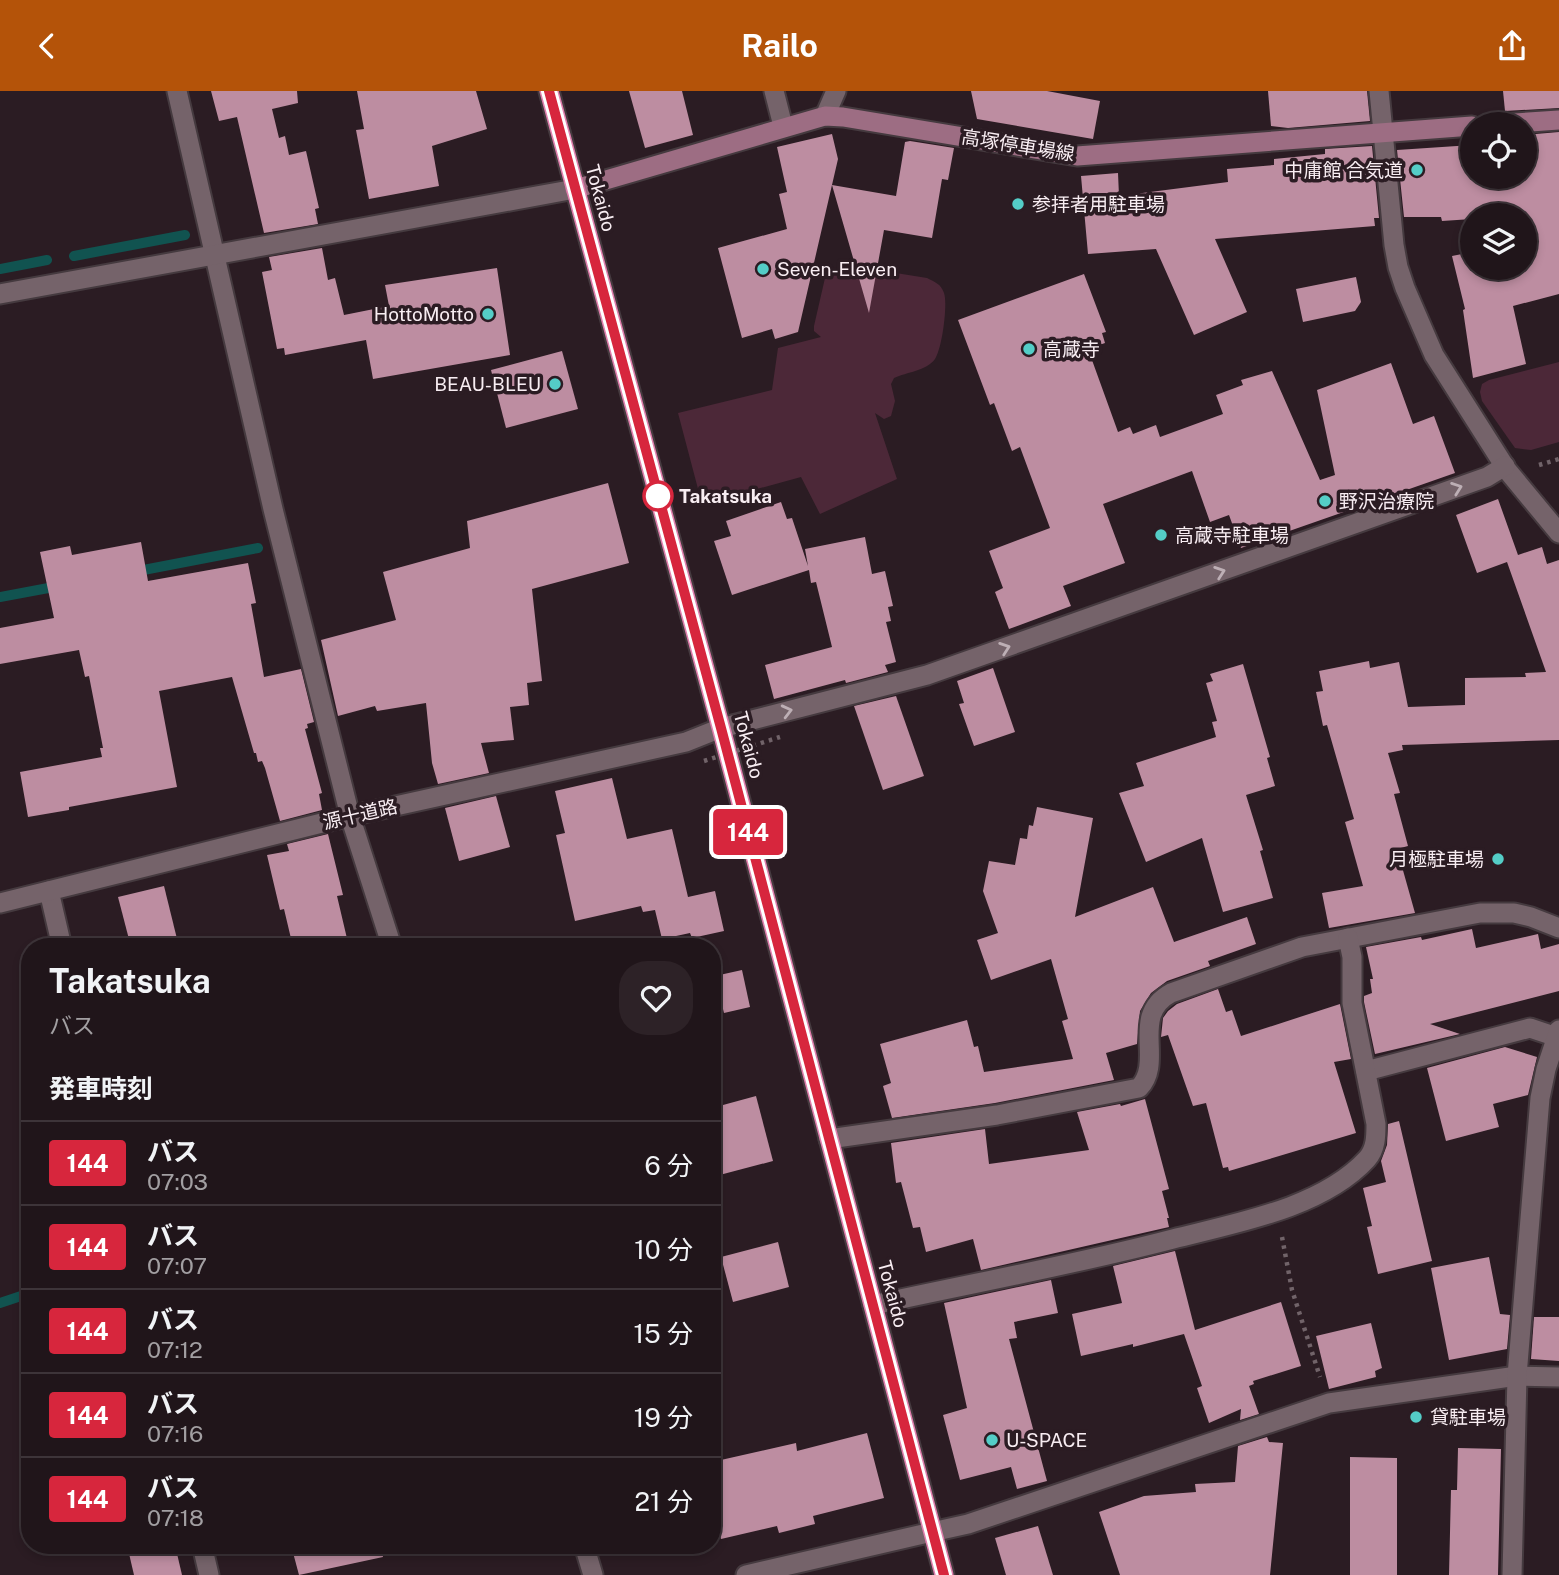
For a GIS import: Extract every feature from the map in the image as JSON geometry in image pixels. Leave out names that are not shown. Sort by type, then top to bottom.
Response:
[{"type":"highway","name":"Tokaido","points":[[549,91],[721,728],[944,1575]]},
{"type":"main road","name":"高塚停車場線","points":[[575,189],[783,126],[825,116],[1077,156],[1460,127]]},
{"type":"main road","points":[[1537,121],[1559,120]]},
{"type":"street","points":[[177,91],[273,509],[350,816],[388,938]]},
{"type":"street","points":[[774,91],[783,126]]},
{"type":"street","points":[[825,116],[835,91]]},
{"type":"street","points":[[1379,91],[1394,246],[1405,288],[1434,355],[1505,465],[1559,533]]},
{"type":"street","points":[[0,294],[575,189]]},
{"type":"street","name":"源十道路","points":[[0,903],[350,816],[686,742],[721,728],[928,675],[1487,477],[1505,465]]},
{"type":"street","points":[[49,891],[60,938]]},
{"type":"street","points":[[829,1139],[997,1115],[1139,1088],[1146,1081],[1149,1022],[1152,1010],[1160,999],[1302,947],[1496,912],[1531,917],[1559,928]]},
{"type":"street","points":[[873,1305],[1119,1253],[1276,1212],[1331,1186],[1369,1157],[1376,1141],[1376,1124],[1352,1003],[1352,957],[1348,938]]},
{"type":"street","points":[[1366,1071],[1530,1028],[1557,1040],[1542,1083],[1540,1098],[1517,1376],[1512,1575]]},
{"type":"street","points":[[746,1575],[981,1520],[1329,1403],[1517,1376],[1559,1377]]},
{"type":"street","points":[[204,1554],[209,1575]]},
{"type":"street","points":[[587,1554],[593,1575]]},
{"type":"path","points":[[1539,465],[1559,459]]},
{"type":"path","points":[[704,761],[780,737]]},
{"type":"path","points":[[1276,1212],[1292,1290],[1329,1403]]},
{"type":"shaded area","points":[[846,265],[927,278],[939,285],[944,293],[944,326],[938,354],[922,369],[894,378],[891,384],[895,401],[891,416],[884,419],[875,413],[897,479],[820,514],[801,477],[702,504],[678,413],[772,390],[778,348],[821,337],[814,331],[814,326],[825,278],[829,271]]},
{"type":"shaded area","points":[[1559,362],[1559,442],[1531,450],[1515,448],[1482,401],[1482,384]]},
{"type":"building","points":[[211,91],[297,91],[298,103],[272,109],[279,138],[285,136],[289,155],[306,151],[319,208],[315,209],[318,224],[264,233],[237,117],[219,121]]},
{"type":"building","points":[[357,91],[476,91],[487,129],[432,146],[439,186],[369,199],[356,130],[364,129]]},
{"type":"building","points":[[629,91],[682,91],[693,135],[645,148]]},
{"type":"building","points":[[971,91],[1047,91],[1100,101],[1093,139],[977,119]]},
{"type":"building","points":[[1268,91],[1367,91],[1370,121],[1288,128],[1271,126]]},
{"type":"building","points":[[1503,91],[1559,91],[1559,108],[1505,111]]},
{"type":"building","points":[[1559,132],[1559,294],[1513,306],[1526,364],[1473,378],[1463,310],[1465,309],[1452,256],[1460,254],[1460,280],[1537,280],[1537,203],[1460,203],[1460,220],[1404,217],[1397,150],[1460,146],[1460,189],[1537,189],[1537,134]]},
{"type":"building","points":[[832,134],[838,159],[798,332],[775,339],[772,329],[742,338],[718,248],[787,229],[779,194],[787,192],[777,147]]},
{"type":"building","points":[[905,142],[954,148],[948,180],[942,179],[932,238],[884,230],[869,313],[832,185],[896,196]]},
{"type":"building","points":[[1372,146],[1379,218],[1374,218],[1375,226],[1215,239],[1247,312],[1194,335],[1156,249],[1088,254],[1081,176],[1118,173],[1119,196],[1228,182],[1227,169],[1274,165],[1274,159],[1325,154],[1325,149]]},
{"type":"building","points":[[322,248],[328,280],[335,278],[344,315],[389,306],[385,285],[497,268],[510,355],[373,379],[366,340],[285,355],[284,348],[277,349],[262,272],[272,270],[269,257]]},
{"type":"building","points":[[1084,274],[1106,332],[1102,333],[1105,343],[1088,349],[1118,432],[1130,427],[1133,434],[1156,425],[1160,437],[1223,414],[1216,395],[1243,385],[1241,380],[1272,371],[1320,480],[1335,475],[1317,390],[1391,363],[1413,424],[1434,416],[1455,473],[1241,548],[1229,515],[1210,522],[1192,471],[1103,504],[1125,563],[1063,586],[1071,606],[1009,629],[995,592],[1003,588],[989,551],[1050,528],[1020,447],[1012,451],[994,403],[990,405],[958,320]]},
{"type":"building","points":[[1356,277],[1361,302],[1355,311],[1303,322],[1296,289]]},
{"type":"building","points":[[562,351],[578,409],[506,428],[491,370]]},
{"type":"building","points":[[608,483],[629,563],[532,589],[542,681],[527,683],[529,705],[510,707],[514,740],[481,743],[489,773],[438,784],[432,763],[426,703],[377,711],[375,706],[338,716],[321,640],[396,620],[383,572],[470,548],[467,521]]},
{"type":"building","points":[[1498,499],[1518,555],[1542,547],[1547,564],[1559,560],[1559,740],[1402,745],[1403,750],[1388,753],[1400,793],[1394,794],[1408,846],[1397,849],[1415,913],[1329,928],[1322,893],[1363,886],[1345,822],[1354,819],[1327,725],[1323,726],[1316,692],[1323,691],[1319,671],[1369,661],[1370,668],[1399,662],[1408,707],[1465,705],[1465,678],[1526,677],[1525,673],[1546,672],[1507,562],[1477,573],[1456,515]]},
{"type":"building","points":[[781,502],[787,519],[792,518],[808,566],[805,549],[865,537],[872,574],[885,571],[893,606],[888,607],[891,621],[886,622],[896,662],[885,665],[888,672],[846,683],[845,680],[774,699],[765,665],[832,647],[816,582],[811,583],[809,570],[732,595],[714,541],[731,536],[726,521]]},
{"type":"building","points":[[141,542],[148,581],[248,563],[256,603],[251,604],[264,677],[301,669],[314,722],[307,724],[308,728],[305,729],[322,793],[319,794],[322,810],[280,821],[265,768],[254,753],[232,677],[159,691],[177,787],[28,817],[20,772],[102,757],[100,748],[103,748],[89,676],[85,677],[79,650],[0,664],[0,628],[54,618],[40,552],[70,546],[72,555]]},
{"type":"building","points":[[1243,664],[1270,757],[1267,758],[1275,786],[1246,795],[1263,850],[1260,851],[1273,898],[1223,912],[1202,838],[1146,862],[1119,793],[1144,786],[1136,763],[1216,737],[1212,722],[1217,721],[1206,683],[1213,681],[1210,674]]},
{"type":"building","points":[[993,668],[1015,732],[974,746],[959,704],[964,703],[957,681]]},
{"type":"building","points":[[896,696],[924,776],[883,790],[854,706]]},
{"type":"building","points":[[612,778],[627,839],[672,829],[688,897],[715,891],[724,931],[692,938],[690,933],[662,938],[655,910],[643,912],[641,906],[575,921],[556,835],[565,833],[555,791]]},
{"type":"building","points":[[496,796],[510,847],[459,861],[445,808]]},
{"type":"building","points":[[1037,807],[1093,818],[1075,917],[1153,887],[1174,942],[1247,917],[1256,944],[1208,961],[1210,966],[1167,981],[1151,993],[1140,1011],[1137,1044],[1106,1053],[1114,1080],[995,1103],[892,1118],[883,1086],[891,1083],[880,1044],[967,1020],[974,1047],[978,1046],[984,1072],[1073,1059],[1062,1021],[1068,1019],[1051,959],[991,980],[977,940],[998,933],[983,891],[989,861],[1015,865],[1020,838],[1027,839],[1029,825],[1033,826]]},
{"type":"building","points":[[328,834],[343,895],[337,896],[347,938],[291,938],[284,909],[280,910],[267,855],[289,851],[287,844]]},
{"type":"building","points":[[164,886],[177,938],[129,938],[118,897]]},
{"type":"building","points":[[1472,929],[1476,948],[1538,934],[1541,949],[1559,944],[1559,991],[1430,1024],[1460,1034],[1375,1054],[1364,1002],[1364,996],[1372,993],[1370,979],[1373,979],[1366,947],[1421,937],[1422,940]]},
{"type":"building","points":[[742,970],[750,1007],[724,1013],[721,975]]},
{"type":"building","points":[[1218,989],[1226,1012],[1232,1010],[1241,1036],[1340,1004],[1351,1059],[1334,1062],[1356,1133],[1229,1171],[1228,1167],[1223,1168],[1206,1103],[1193,1106],[1168,1035],[1161,1037],[1163,1018],[1168,1011],[1177,1004]]},
{"type":"building","points":[[1505,1047],[1537,1057],[1528,1095],[1493,1104],[1499,1127],[1446,1141],[1427,1068]]},
{"type":"building","points":[[756,1096],[773,1161],[721,1175],[721,1106]]},
{"type":"building","points":[[1145,1099],[1169,1189],[1162,1191],[1169,1227],[981,1270],[973,1239],[926,1252],[920,1227],[913,1228],[901,1182],[896,1183],[891,1143],[985,1129],[989,1164],[1089,1150],[1077,1112],[1120,1104],[1121,1106]]},
{"type":"building","points":[[1399,1121],[1432,1261],[1378,1274],[1367,1227],[1372,1226],[1363,1188],[1386,1182],[1381,1161],[1387,1145],[1388,1124]]},
{"type":"building","points":[[778,1242],[789,1287],[733,1302],[721,1257]]},
{"type":"building","points":[[1175,1251],[1195,1330],[1281,1302],[1301,1366],[1253,1381],[1254,1384],[1249,1386],[1259,1414],[1240,1420],[1241,1409],[1209,1423],[1197,1388],[1202,1386],[1184,1334],[1081,1356],[1072,1314],[1122,1303],[1113,1266]]},
{"type":"building","points":[[1489,1257],[1500,1314],[1510,1315],[1507,1349],[1449,1360],[1431,1268]]},
{"type":"building","points":[[1051,1280],[1058,1313],[1014,1322],[1017,1338],[1009,1339],[1047,1481],[1017,1489],[1011,1467],[960,1480],[943,1415],[967,1408],[944,1303]]},
{"type":"building","points":[[1534,1317],[1559,1317],[1559,1361],[1531,1359]]},
{"type":"building","points":[[1371,1323],[1382,1368],[1375,1371],[1376,1377],[1329,1389],[1316,1336]]},
{"type":"building","points":[[867,1433],[884,1498],[813,1516],[815,1524],[779,1533],[777,1526],[721,1539],[721,1460],[796,1443],[797,1451]]},
{"type":"building","points":[[1267,1437],[1269,1442],[1283,1443],[1270,1575],[1120,1575],[1099,1512],[1144,1496],[1196,1492],[1195,1484],[1235,1482],[1238,1446]]},
{"type":"building","points":[[1458,1448],[1501,1449],[1498,1575],[1449,1575],[1451,1490],[1457,1490]]},
{"type":"building","points":[[1350,1457],[1397,1458],[1397,1575],[1350,1575]]},
{"type":"building","points":[[1038,1526],[1053,1575],[1006,1575],[995,1538]]},
{"type":"building","points":[[129,1554],[177,1554],[182,1575],[134,1575]]},
{"type":"building","points":[[293,1554],[382,1554],[383,1557],[299,1575]]},
{"type":"waterway","points":[[74,256],[185,235]]},
{"type":"waterway","points":[[0,269],[47,260]]},
{"type":"waterway","points":[[133,572],[258,548]]},
{"type":"waterway","points":[[0,597],[59,586]]},
{"type":"waterway","points":[[0,1303],[21,1296]]},
{"type":"bus line","name":"144","points":[[549,91],[721,728],[944,1575]]},
{"type":"place","name":"中庸館 合気道","points":[[1417,170]]},
{"type":"place","name":"参拝者用駐車場","points":[[1018,204]]},
{"type":"place","name":"Seven-Eleven","points":[[763,269]]},
{"type":"place","name":"HottoMotto","points":[[488,314]]},
{"type":"place","name":"高蔵寺","points":[[1029,349]]},
{"type":"place","name":"BEAU-BLEU","points":[[555,384]]},
{"type":"place","name":"Takatsuka","points":[[658,496]]},
{"type":"place","name":"野沢治療院","points":[[1325,501]]},
{"type":"place","name":"高蔵寺駐車場","points":[[1161,535]]},
{"type":"place","name":"月極駐車場","points":[[1498,859]]},
{"type":"place","name":"貸駐車場","points":[[1416,1417]]},
{"type":"place","name":"U-SPACE","points":[[992,1440]]}]
